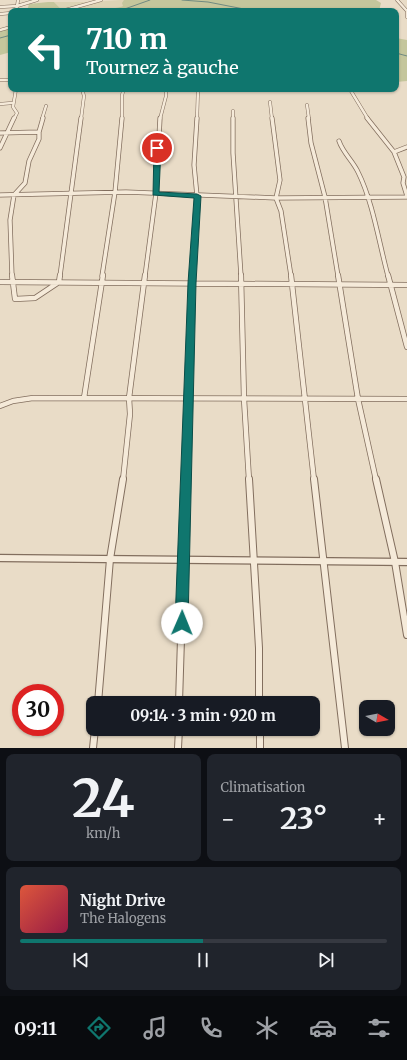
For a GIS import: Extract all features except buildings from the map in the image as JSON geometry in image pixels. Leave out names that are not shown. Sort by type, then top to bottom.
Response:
[{"type":"street","points":[[17,6],[18,0]]},
{"type":"street","points":[[0,7],[17,6],[37,0]]},
{"type":"street","points":[[73,8],[101,0]]},
{"type":"street","points":[[397,0],[407,11],[407,18]]},
{"type":"street","points":[[0,148],[16,113],[12,104],[15,92]]},
{"type":"street","points":[[46,106],[39,132],[39,139],[29,160],[25,183],[14,195],[10,220],[12,282],[15,299],[35,298],[59,282],[72,194],[84,96],[83,92]]},
{"type":"street","points":[[84,398],[115,192],[123,92]]},
{"type":"street","points":[[99,696],[110,559],[122,490],[130,414],[129,398],[156,194],[159,122],[166,92]]},
{"type":"street","points":[[179,696],[192,283],[197,196],[194,164],[198,133],[198,92]]},
{"type":"street","points":[[0,195],[115,192],[276,198],[407,196],[403,183],[404,177],[394,152],[365,116],[352,92]]},
{"type":"street","points":[[270,102],[280,180],[276,198],[281,211],[292,284],[345,748]]},
{"type":"street","points":[[0,104],[12,104]]},
{"type":"street","points":[[307,105],[311,143],[325,197],[358,399],[395,562],[407,635]]},
{"type":"street","points":[[232,111],[233,153],[242,283],[244,399],[259,648],[259,696]]},
{"type":"street","points":[[0,133],[39,132]]},
{"type":"street","points":[[339,141],[341,148],[358,171],[367,196],[407,347]]},
{"type":"street","points":[[394,152],[407,147]]},
{"type":"street","points":[[0,282],[407,285]]},
{"type":"street","points":[[0,406],[13,401],[33,398],[407,399]]},
{"type":"street","points":[[0,558],[407,562]]},
{"type":"street","points":[[93,748],[94,736]]},
{"type":"street","points":[[178,748],[179,736]]},
{"type":"street","points":[[260,736],[260,748]]},
{"type":"shaded area","points":[[133,0],[124,1],[123,6],[115,8],[60,8],[54,2]]},
{"type":"green space","points":[[124,0],[376,0],[381,3],[380,8],[115,8],[123,6],[122,3]]},
{"type":"green space","points":[[54,2],[60,8],[28,8],[29,4]]},
{"type":"green space","points":[[8,26],[8,53],[0,55],[0,29]]},
{"type":"green space","points":[[399,39],[407,40],[407,81],[399,82]]},
{"type":"waterway","points":[[127,8],[150,0]]},
{"type":"waterway","points":[[182,0],[208,2],[239,8]]},
{"type":"waterway","points":[[0,38],[8,36]]},
{"type":"waterway","points":[[399,54],[407,56]]},
{"type":"route","points":[[157,148],[156,194],[197,196],[192,283],[182,623]]}]
